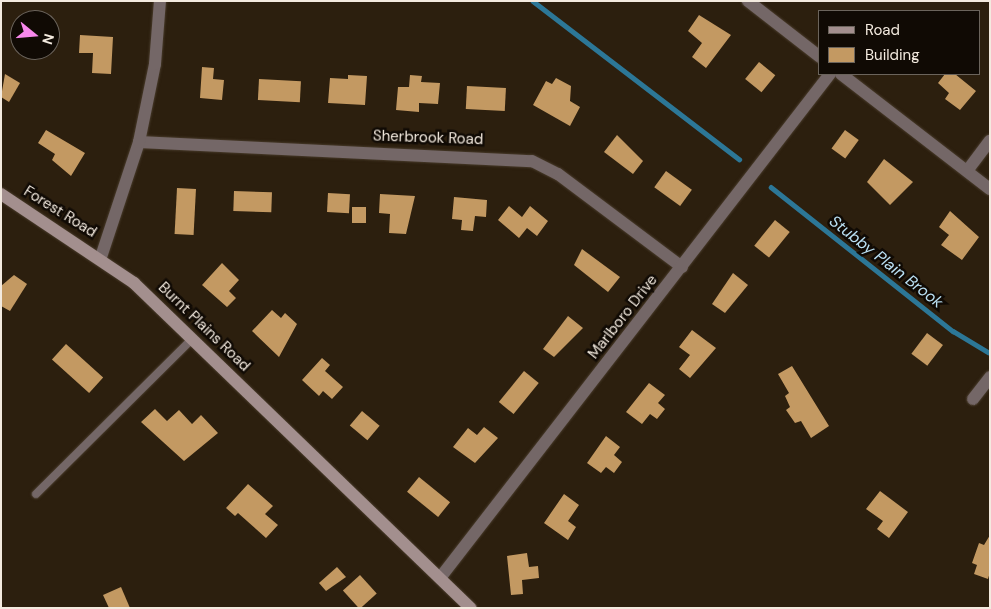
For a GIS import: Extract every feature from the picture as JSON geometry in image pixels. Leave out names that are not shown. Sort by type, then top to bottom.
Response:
[{"type":"main road","name":"Forest Road","points":[[1,194],[101,257]]},
{"type":"main road","name":"Burnt Plains Road","points":[[101,257],[192,339],[471,608]]},
{"type":"street","points":[[101,257],[139,142],[155,64],[160,1]]},
{"type":"street","points":[[748,1],[818,55]]},
{"type":"street","name":"Marlboro Drive","points":[[440,578],[829,75]]},
{"type":"street","points":[[842,75],[990,189]]},
{"type":"street","points":[[967,171],[990,141]]},
{"type":"street","name":"Sherbrook Road","points":[[139,142],[532,161],[558,174],[682,267]]},
{"type":"street","points":[[973,400],[990,377]]},
{"type":"lane","points":[[36,494],[192,339]]},
{"type":"building","points":[[699,15],[731,35],[706,68],[692,57],[702,43],[688,31]]},
{"type":"building","points":[[80,35],[113,37],[111,74],[92,73],[93,53],[79,53]]},
{"type":"building","points":[[759,62],[775,75],[761,92],[745,79]]},
{"type":"building","points":[[202,67],[214,68],[213,79],[224,80],[222,100],[200,98]]},
{"type":"building","points":[[5,74],[20,83],[9,102],[1,97]]},
{"type":"building","points":[[348,75],[367,76],[365,105],[328,103],[330,78],[348,79]]},
{"type":"building","points":[[410,75],[422,76],[421,82],[440,83],[438,104],[419,103],[419,112],[396,110],[398,87],[409,87]]},
{"type":"building","points":[[944,75],[956,75],[976,91],[960,110],[945,99],[949,93],[938,83]]},
{"type":"building","points":[[556,78],[571,86],[570,101],[580,107],[570,126],[533,105],[546,81],[552,84]]},
{"type":"building","points":[[259,79],[301,81],[300,102],[258,100]]},
{"type":"building","points":[[467,86],[506,88],[505,111],[466,109]]},
{"type":"building","points":[[46,130],[85,153],[71,176],[52,160],[55,154],[38,143]]},
{"type":"building","points":[[845,130],[859,140],[845,159],[831,149]]},
{"type":"building","points":[[617,135],[643,161],[633,174],[604,152]]},
{"type":"building","points":[[884,159],[913,182],[890,205],[867,182]]},
{"type":"building","points":[[666,171],[692,190],[680,206],[654,187]]},
{"type":"building","points":[[177,188],[196,189],[194,235],[175,234]]},
{"type":"building","points":[[234,191],[272,192],[271,212],[233,211]]},
{"type":"building","points":[[328,193],[350,194],[349,213],[327,212]]},
{"type":"building","points":[[380,194],[415,196],[406,234],[389,233],[390,214],[379,213]]},
{"type":"building","points":[[454,197],[487,200],[486,217],[475,216],[473,231],[461,230],[462,220],[452,219]]},
{"type":"building","points":[[509,206],[522,217],[530,206],[548,221],[537,236],[527,228],[519,238],[498,220]]},
{"type":"building","points":[[352,207],[366,207],[366,223],[352,223]]},
{"type":"building","points":[[950,211],[979,237],[962,260],[941,245],[949,235],[939,227]]},
{"type":"building","points":[[775,220],[790,232],[769,258],[754,246]]},
{"type":"building","points":[[582,249],[620,277],[608,292],[574,265]]},
{"type":"building","points":[[222,263],[239,280],[229,291],[236,298],[227,307],[202,285]]},
{"type":"building","points":[[733,273],[748,285],[725,313],[712,304]]},
{"type":"building","points":[[14,275],[27,284],[10,311],[1,306],[1,286]]},
{"type":"building","points":[[272,310],[281,318],[285,313],[297,324],[279,357],[252,331]]},
{"type":"building","points":[[568,316],[583,328],[554,357],[543,349]]},
{"type":"building","points":[[692,330],[716,348],[690,378],[679,369],[690,355],[679,347]]},
{"type":"building","points":[[927,333],[943,345],[927,366],[911,354]]},
{"type":"building","points":[[66,344],[103,377],[89,393],[52,360]]},
{"type":"building","points":[[322,358],[330,365],[325,371],[343,387],[332,399],[323,391],[319,396],[302,380]]},
{"type":"building","points":[[792,366],[829,426],[811,438],[801,421],[795,423],[786,410],[790,407],[785,396],[789,393],[778,374]]},
{"type":"building","points":[[524,371],[539,383],[514,414],[499,402]]},
{"type":"building","points":[[649,383],[665,395],[658,403],[665,409],[657,419],[650,414],[642,424],[626,412]]},
{"type":"building","points":[[155,409],[167,421],[179,410],[192,424],[201,415],[218,433],[184,461],[141,422]]},
{"type":"building","points":[[362,411],[380,426],[367,440],[350,426]]},
{"type":"building","points":[[484,427],[498,438],[475,463],[453,447],[468,428],[477,435]]},
{"type":"building","points":[[606,436],[620,447],[614,455],[622,462],[614,473],[606,467],[601,473],[587,463]]},
{"type":"building","points":[[419,477],[450,502],[438,517],[407,492]]},
{"type":"building","points":[[248,484],[273,506],[265,514],[278,525],[266,538],[238,513],[235,516],[226,508]]},
{"type":"building","points":[[880,491],[908,512],[889,538],[877,529],[883,521],[866,509]]},
{"type":"building","points":[[564,494],[579,505],[568,521],[576,527],[568,540],[544,523]]},
{"type":"building","points":[[990,535],[990,572],[988,579],[974,574],[977,565],[972,563],[979,543],[984,545]]},
{"type":"building","points":[[527,553],[529,567],[538,566],[539,578],[522,580],[523,594],[511,595],[507,556]]},
{"type":"building","points":[[337,567],[346,577],[326,591],[319,583]]},
{"type":"building","points":[[360,575],[377,594],[359,608],[343,590]]},
{"type":"building","points":[[121,587],[130,608],[109,608],[103,595]]},
{"type":"waterway","name":"Stubby Plain Brook","points":[[533,1],[739,159]]},
{"type":"waterway","name":"Stubby Plain Brook","points":[[771,187],[953,331],[988,352]]}]
